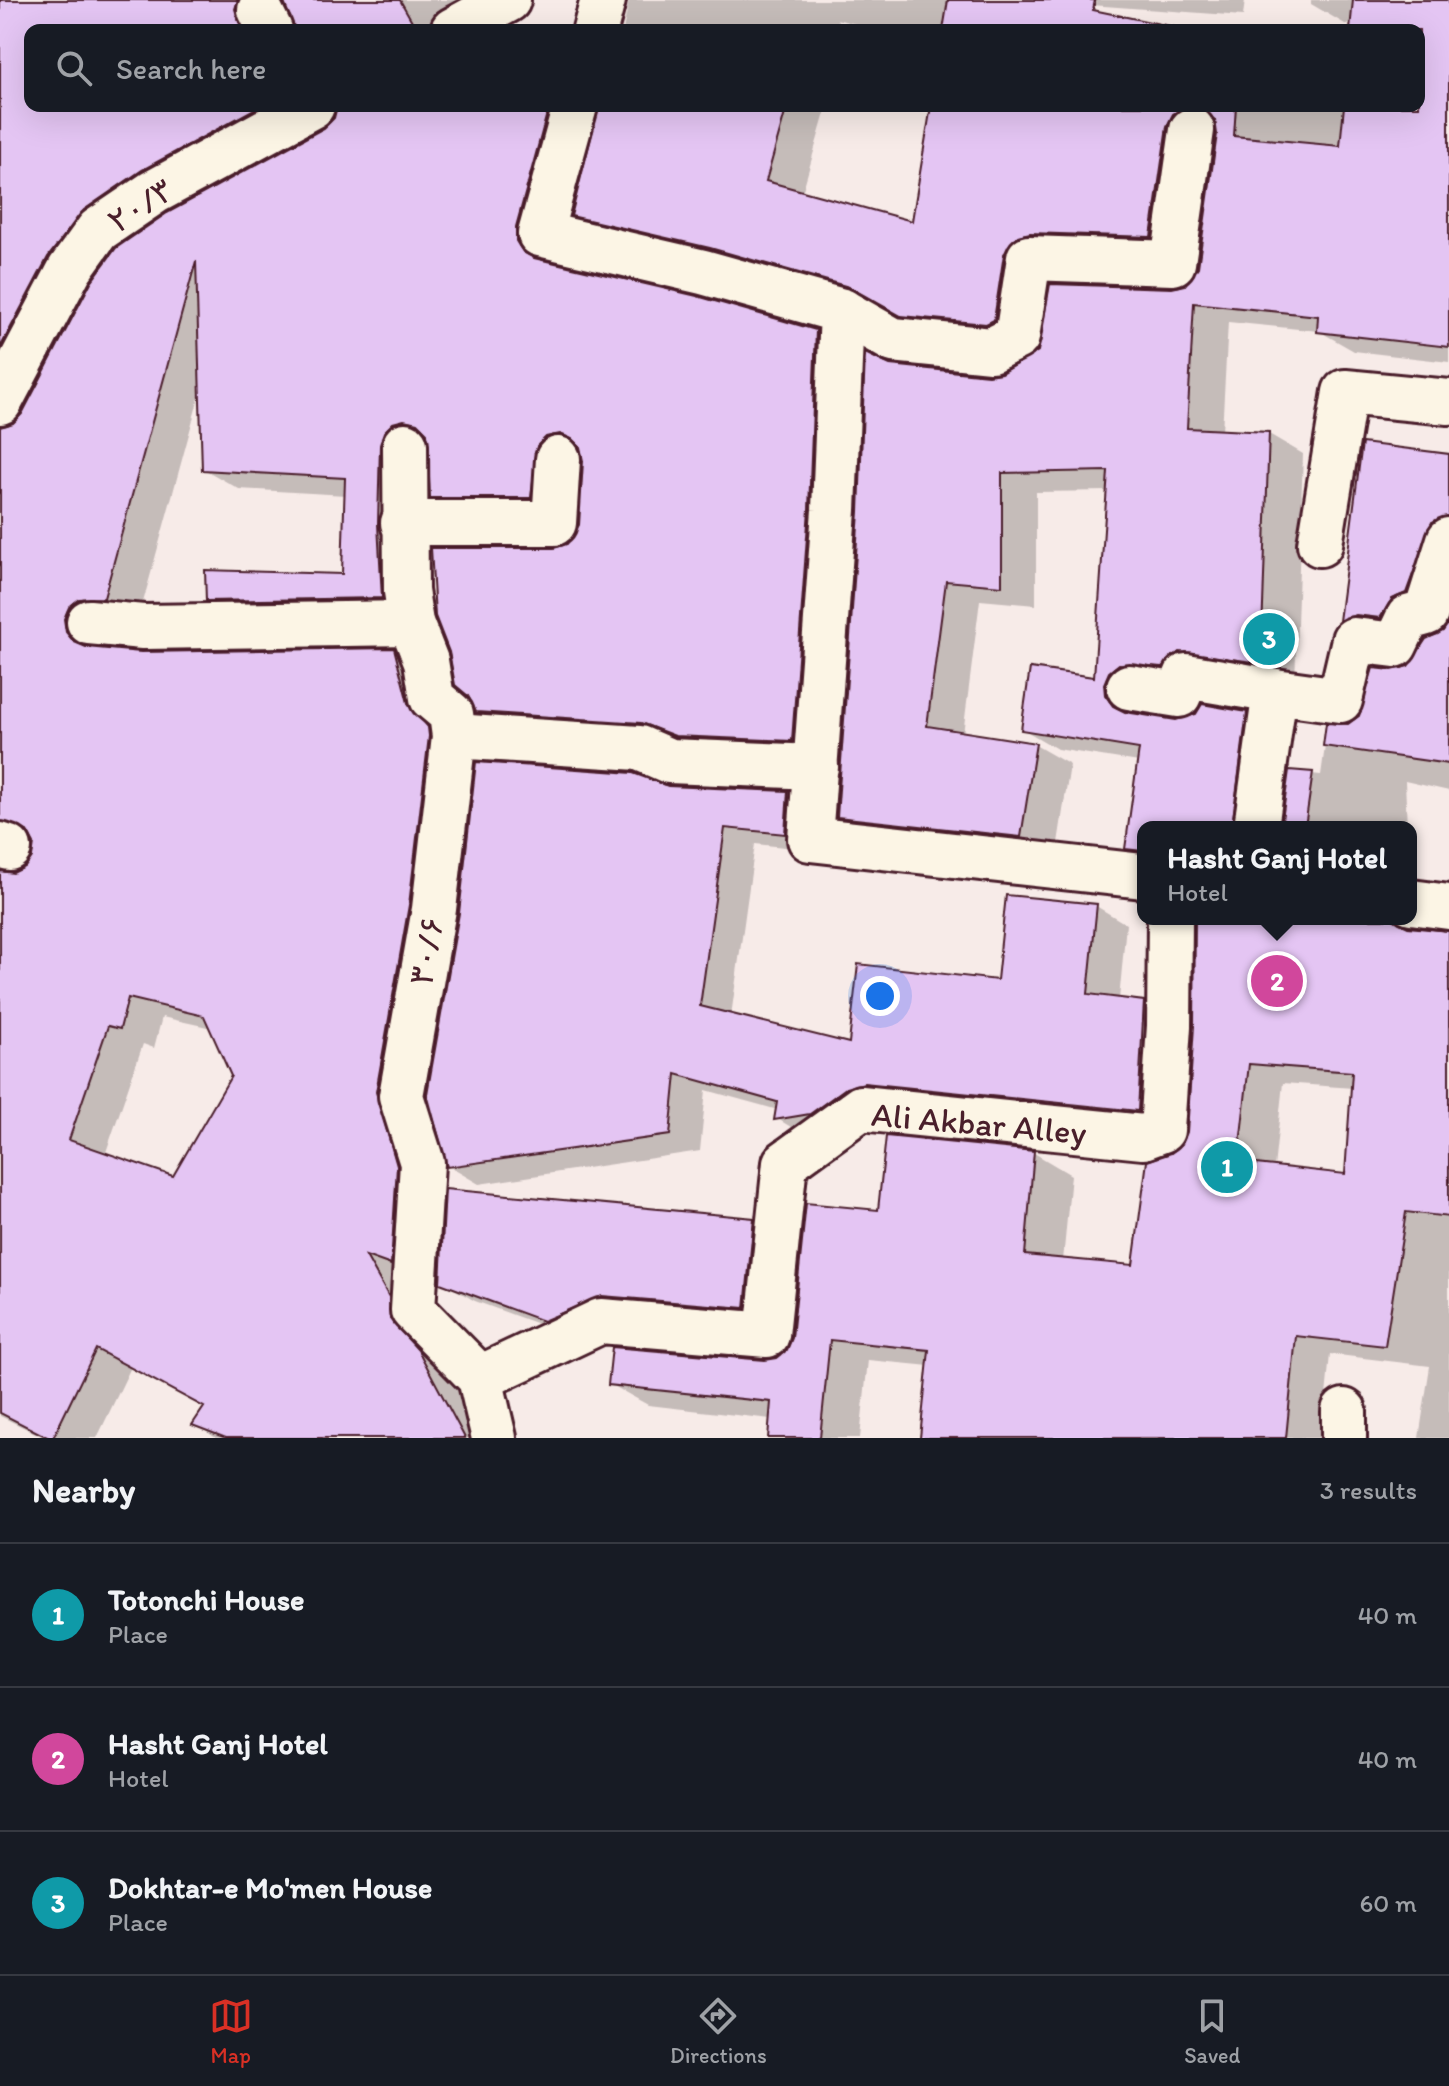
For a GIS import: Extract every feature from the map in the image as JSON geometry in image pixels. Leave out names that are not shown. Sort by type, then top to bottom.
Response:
[{"type":"lane","points":[[597,24],[603,0]]},
{"type":"lane","name":"۲۰/۳","points":[[0,402],[70,269],[98,230],[154,192],[300,112]]},
{"type":"lane","points":[[573,112],[540,234],[703,272],[842,311],[893,340],[991,350],[1017,337],[1029,258],[1173,263],[1192,130]]},
{"type":"lane","points":[[842,311],[834,510],[810,839],[1137,875]]},
{"type":"lane","points":[[1320,544],[1345,392],[1449,402]]},
{"type":"lane","points":[[405,445],[403,523],[411,623],[426,661],[432,698],[451,714],[454,736],[639,748],[669,761],[816,767]]},
{"type":"lane","points":[[403,523],[554,523],[558,459]]},
{"type":"lane","points":[[1129,687],[1179,695],[1186,676],[1340,700],[1354,640],[1395,645],[1408,618],[1426,613],[1449,540]]},
{"type":"lane","points":[[89,622],[143,627],[411,623]]},
{"type":"lane","points":[[1257,821],[1275,691]]},
{"type":"lane","name":"۳۰/۶","points":[[454,736],[434,909],[401,1096],[422,1163],[413,1310],[480,1378]]},
{"type":"lane","points":[[1417,903],[1449,907]]},
{"type":"lane","name":"Ali Akbar Alley","points":[[480,1378],[601,1321],[767,1335],[785,1163],[861,1108],[1143,1137],[1162,1130],[1169,1026],[1170,925]]},
{"type":"lane","points":[[480,1378],[494,1438]]},
{"type":"building","points":[[0,0],[238,0],[235,9],[240,24],[24,24],[24,112],[249,112],[142,170],[84,210],[48,257],[0,348]]},
{"type":"building","points":[[283,0],[400,0],[414,24],[293,24]]},
{"type":"building","points":[[948,0],[1095,0],[1093,10],[1160,24],[944,24]]},
{"type":"building","points":[[1353,0],[1449,0],[1449,347],[1317,332],[1318,316],[1194,303],[1187,428],[1269,432],[1261,663],[1179,652],[1163,667],[1119,664],[1109,672],[1104,684],[1105,695],[1113,706],[1125,712],[1176,720],[1196,714],[1202,704],[1247,712],[1233,821],[1137,821],[1137,850],[1125,849],[1139,749],[1021,730],[1030,668],[1094,677],[1108,471],[1002,473],[1002,586],[946,581],[927,726],[1036,743],[1021,837],[837,817],[859,512],[865,353],[890,365],[988,375],[1001,373],[1038,351],[1050,284],[1172,288],[1185,285],[1198,267],[1217,134],[1215,120],[1205,112],[1236,112],[1234,136],[1340,146],[1343,112],[1425,112],[1425,24],[1351,24]]},
{"type":"building","points":[[336,112],[547,112],[516,227],[516,241],[523,252],[534,258],[697,296],[816,330],[809,509],[792,741],[675,736],[641,723],[476,712],[468,696],[455,685],[449,652],[435,616],[431,548],[554,548],[567,544],[579,525],[583,461],[580,447],[560,434],[546,437],[537,446],[531,498],[430,498],[427,433],[417,423],[404,420],[393,423],[384,432],[380,445],[378,524],[382,598],[206,601],[205,570],[342,574],[345,478],[202,470],[196,261],[104,598],[79,599],[69,607],[64,619],[66,632],[74,642],[86,647],[141,652],[394,648],[408,703],[428,727],[429,736],[409,905],[376,1092],[397,1166],[391,1265],[366,1256],[389,1297],[390,1319],[418,1350],[465,1438],[226,1438],[192,1425],[204,1407],[96,1349],[53,1438],[49,1438],[0,1413],[0,871],[13,873],[25,867],[32,857],[34,844],[27,831],[0,821],[0,427],[13,423],[22,414],[91,282],[116,248],[167,213],[324,128]],"holes":[[[128,998],[204,1016],[231,1076],[173,1176],[69,1140],[108,1026],[120,1029]]]},
{"type":"building","points":[[597,112],[785,112],[766,181],[912,221],[930,112],[1177,112],[1167,126],[1151,237],[1030,233],[1018,236],[1004,254],[994,320],[986,324],[901,316],[849,287],[710,248],[571,216]]},
{"type":"building","points":[[1362,443],[1449,454],[1449,516],[1432,522],[1406,593],[1392,599],[1380,618],[1356,615],[1339,621]]},
{"type":"building","points":[[1449,622],[1449,764],[1323,746],[1326,723],[1348,724],[1359,716],[1373,668],[1392,670],[1408,666],[1426,639],[1443,631]]},
{"type":"building","points":[[476,762],[633,773],[668,786],[788,791],[785,834],[725,828],[700,1006],[849,1043],[858,964],[997,980],[1006,895],[1097,904],[1088,994],[1144,1001],[1138,1111],[864,1083],[846,1088],[810,1114],[774,1120],[777,1102],[676,1074],[670,1135],[447,1167],[427,1094],[459,913]]},
{"type":"building","points":[[1289,770],[1313,772],[1306,821],[1282,821]]},
{"type":"building","points":[[1195,925],[1404,925],[1449,931],[1449,1217],[1406,1212],[1385,1346],[1296,1336],[1286,1438],[920,1438],[929,1350],[830,1340],[820,1438],[768,1438],[771,1402],[608,1385],[612,1347],[765,1360],[777,1358],[787,1350],[792,1338],[806,1203],[878,1210],[886,1136],[1034,1151],[1025,1255],[1133,1265],[1147,1161],[1171,1153],[1182,1144],[1187,1132],[1194,1026]],"holes":[[[1249,1064],[1352,1072],[1345,1174],[1238,1162]]]},
{"type":"building","points":[[445,1189],[754,1218],[745,1308],[602,1296],[543,1321],[440,1283]]},
{"type":"place","name":"Dokhtar-e Mo'men House","points":[[1269,639]]},
{"type":"place","name":"Hasht Ganj Hotel","points":[[1277,981]]},
{"type":"place","name":"Totonchi House","points":[[1227,1167]]}]
